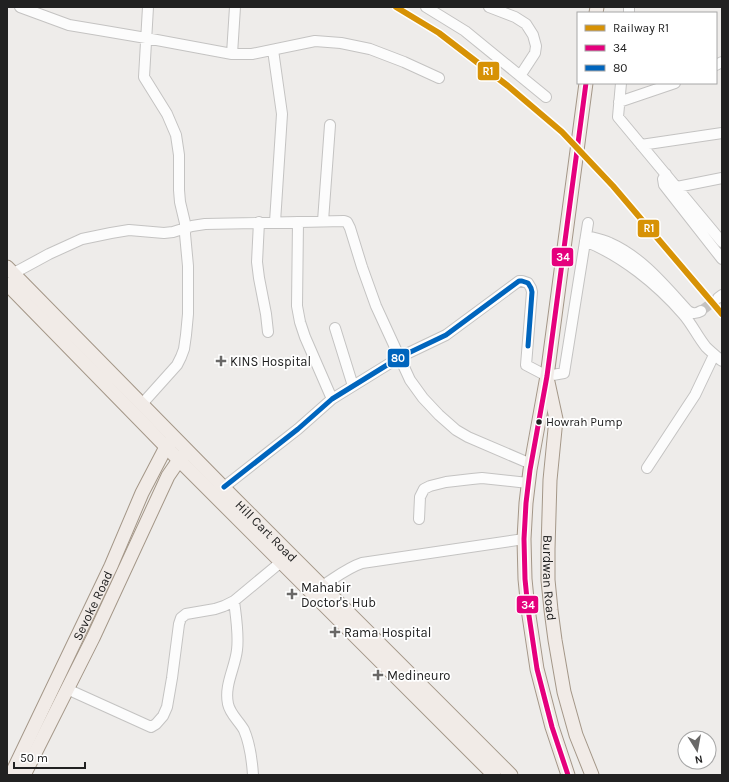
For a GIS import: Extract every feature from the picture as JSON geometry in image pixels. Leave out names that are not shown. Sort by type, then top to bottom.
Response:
[{"type":"main road","name":"Burdwan Road","points":[[568,775],[552,727],[537,669],[525,579],[524,539],[528,483],[546,376],[586,84]]},
{"type":"main road","name":"Hill Cart Road","points":[[9,275],[142,404],[171,443]]},
{"type":"main road","name":"Hill Cart Road","points":[[9,275],[171,443],[281,562],[494,775]]},
{"type":"main road","name":"Burdwan Road","points":[[546,376],[556,419],[550,480],[548,549],[548,580],[554,640],[564,692],[576,734],[592,775]]},
{"type":"main road","name":"Sevoke Road","points":[[17,769],[89,610],[111,566],[142,493],[171,443]]},
{"type":"main road","name":"Hill Cart Road","points":[[183,456],[224,487],[511,775]]},
{"type":"main road","name":"Sevoke Road","points":[[17,769],[67,689],[93,638],[168,476],[183,456]]},
{"type":"main road","points":[[89,610],[103,616]]},
{"type":"street","points":[[20,7],[70,25],[232,54],[252,54],[315,42],[341,43],[370,49],[439,78]]},
{"type":"street","points":[[142,404],[177,365],[181,358],[187,328],[188,278],[185,223],[179,196],[179,155],[176,135],[167,114],[144,77],[148,7]]},
{"type":"street","points":[[232,54],[235,7]]},
{"type":"street","points":[[426,7],[465,31],[546,97]]},
{"type":"street","points":[[489,7],[515,17],[526,24],[533,35],[536,46],[535,53],[520,76]]},
{"type":"street","points":[[273,50],[282,114],[275,222]]},
{"type":"street","points":[[621,84],[618,117],[722,242]]},
{"type":"street","points":[[619,102],[672,84]]},
{"type":"street","points":[[323,221],[330,125]]},
{"type":"street","points":[[641,145],[722,133]]},
{"type":"street","points":[[666,174],[663,179],[664,185],[722,259]]},
{"type":"street","points":[[677,188],[722,178]]},
{"type":"street","points":[[9,275],[82,239],[110,232],[129,230],[164,233],[205,224],[344,220],[349,224],[376,306],[410,380],[439,415],[456,430],[468,437],[531,464]]},
{"type":"street","points":[[260,222],[257,262],[268,332]]},
{"type":"street","points":[[298,222],[297,306],[300,322],[332,399]]},
{"type":"street","points":[[224,487],[298,429],[332,399],[400,357],[446,335],[518,282],[528,282],[532,292],[526,365],[546,376],[564,373],[588,223]]},
{"type":"street","points":[[586,238],[600,243],[657,288],[682,314],[706,346],[718,358],[647,468]]},
{"type":"street","points":[[600,243],[608,242],[643,264],[688,311],[694,314],[701,311]]},
{"type":"street","points":[[335,328],[353,386]]},
{"type":"street","points":[[419,519],[420,497],[424,489],[430,486],[452,481],[477,478],[528,483]]},
{"type":"street","points":[[322,586],[347,570],[362,563],[524,539]]},
{"type":"street","points":[[67,689],[151,726],[156,724],[163,716],[167,707],[181,618],[186,614],[215,609],[234,601],[281,562]]},
{"type":"street","points":[[234,601],[238,632],[237,650],[227,692],[228,704],[243,729],[247,739],[253,775]]},
{"type":"tunnel","points":[[701,311],[718,298]]},
{"type":"rail line","name":"R1","points":[[396,7],[439,33],[508,86],[562,132],[613,186],[722,314]]},
{"type":"transit line","name":"34","points":[[568,775],[552,727],[537,669],[528,609],[525,579],[524,539],[530,470],[547,376],[586,84]]},
{"type":"transit line","name":"80","points":[[224,487],[298,429],[332,399],[400,357],[446,335],[519,281],[528,283],[532,292],[528,346]]},
{"type":"place","name":"KINS Hospital","points":[[221,361]]},
{"type":"place","name":"Howrah Pump","points":[[539,422]]},
{"type":"place","name":"Mahabir Doctor's Hub","points":[[292,594]]},
{"type":"place","name":"Rama Hospital","points":[[335,632]]},
{"type":"place","name":"Medineuro","points":[[378,675]]}]
